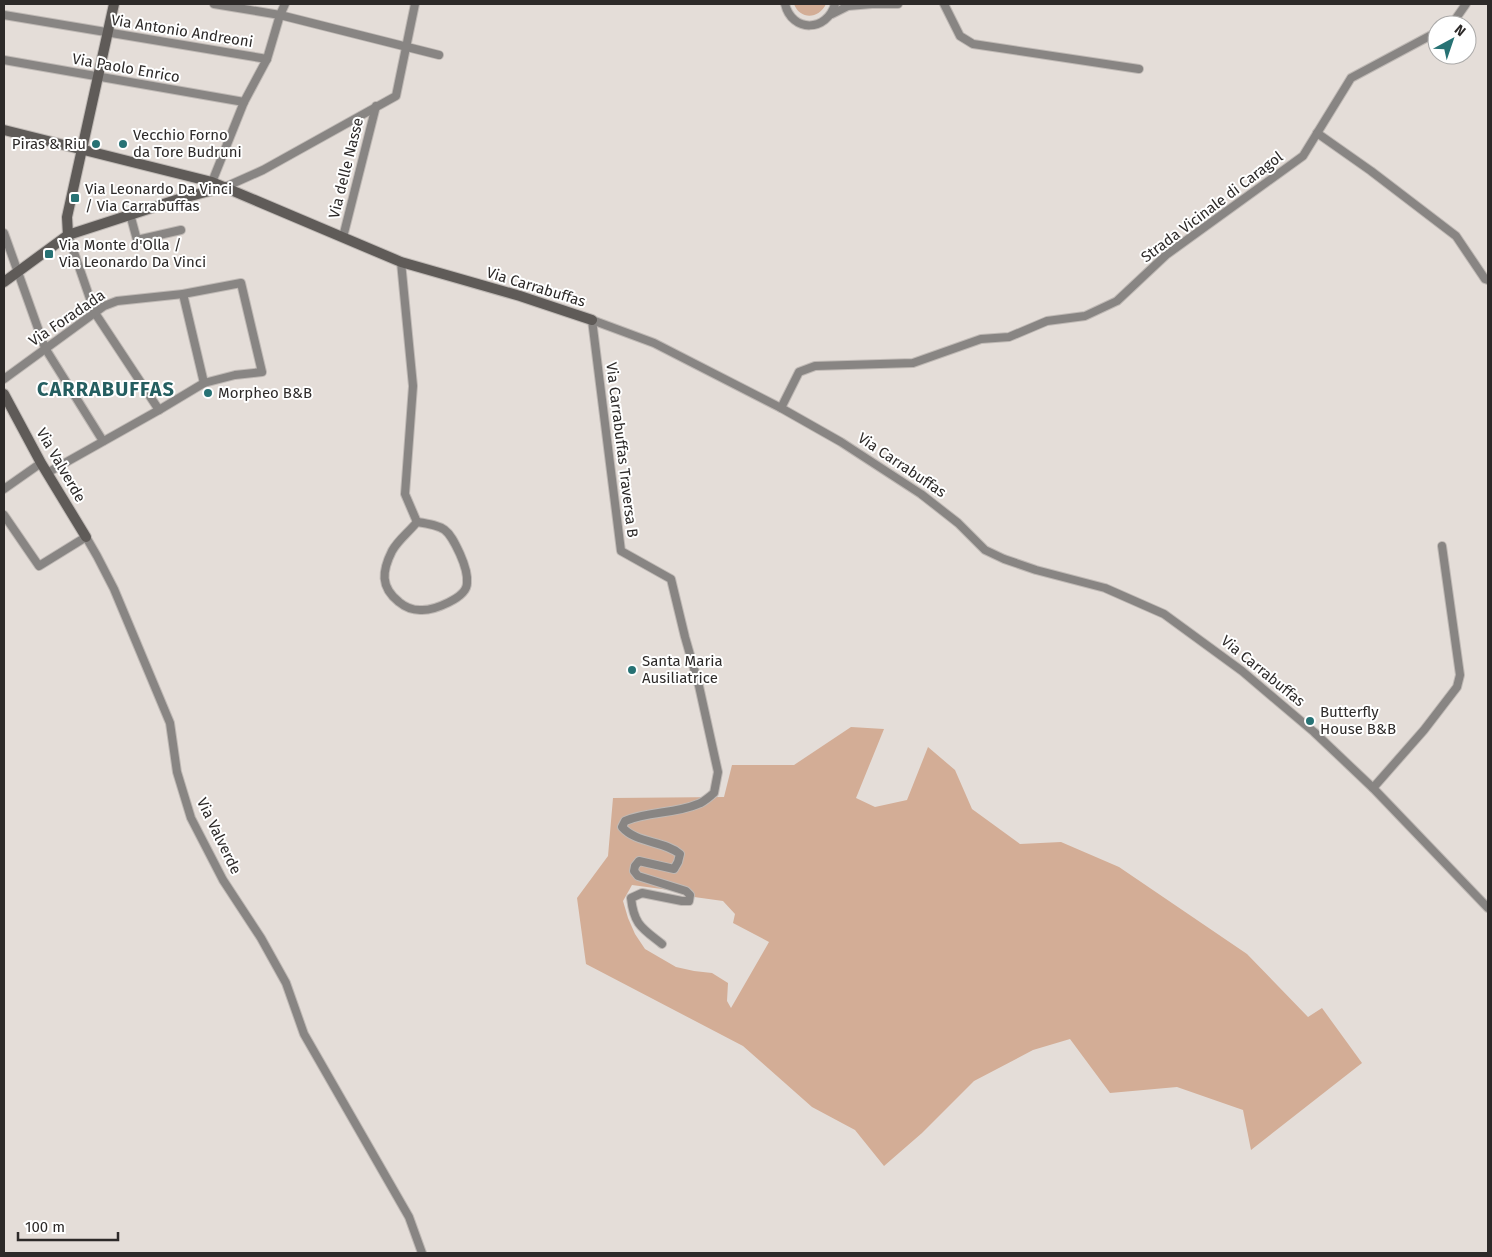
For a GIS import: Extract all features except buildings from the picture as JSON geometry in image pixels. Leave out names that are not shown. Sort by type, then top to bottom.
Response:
[{"type":"street","points":[[114,4],[67,218],[68,235],[95,313],[159,410]]},
{"type":"street","points":[[214,4],[280,15],[439,55]]},
{"type":"street","points":[[4,282],[68,235],[210,187],[244,102],[267,59],[285,4]]},
{"type":"street","points":[[225,187],[263,170],[396,96],[415,4]]},
{"type":"street","points":[[785,4],[786,10],[791,17],[802,24],[814,25],[826,20],[835,4]]},
{"type":"street","points":[[830,15],[848,6],[898,4]]},
{"type":"street","points":[[944,4],[960,36],[973,44],[1139,69]]},
{"type":"street","points":[[1458,15],[1466,4]]},
{"type":"street","name":"Via Antonio Andreoni","points":[[4,15],[267,59]]},
{"type":"street","name":"Strada Vicinale di Caragol","points":[[782,408],[798,372],[815,366],[913,364],[981,339],[1009,337],[1047,322],[1085,316],[1117,301],[1166,255],[1303,156],[1351,78],[1427,37]]},
{"type":"street","name":"Via Paolo Enrico","points":[[4,60],[244,102]]},
{"type":"street","name":"Via delle Nasse","points":[[342,237],[376,106]]},
{"type":"street","points":[[4,130],[195,178],[188,196]]},
{"type":"street","points":[[1317,133],[1371,171],[1456,236],[1485,279],[1488,280]]},
{"type":"street","name":"Via Carrabuffas","points":[[195,178],[210,187],[225,187],[401,262],[520,296],[654,343],[782,408],[841,442],[921,494],[958,523],[985,550],[1028,567],[1105,588],[1164,614],[1264,688],[1320,737],[1373,788],[1488,908]]},
{"type":"street","points":[[130,214],[137,240],[181,230]]},
{"type":"street","points":[[4,233],[45,348],[103,441]]},
{"type":"street","points":[[401,262],[413,386],[405,494],[417,522]]},
{"type":"street","name":"Via Foradada","points":[[4,379],[104,306],[117,301],[182,294],[241,283],[262,372],[235,375],[204,383]]},
{"type":"street","points":[[47,473],[204,383],[182,294]]},
{"type":"street","name":"Via Carrabuffas Traversa B","points":[[592,320],[621,551],[671,579],[699,686],[718,772],[714,793],[700,804],[686,809],[637,816],[625,821],[622,826],[635,837],[673,849],[680,854],[674,869],[640,861],[635,866],[634,871],[638,876],[686,891],[690,895],[688,900],[682,901],[642,893],[631,898],[632,913],[641,927],[662,944]]},
{"type":"street","name":"Via Valverde","points":[[4,394],[40,463],[86,537],[114,589],[170,723],[177,772],[191,818],[223,880],[261,938],[286,984],[304,1034],[409,1217],[422,1253]]},
{"type":"street","points":[[5,486],[40,463]]},
{"type":"street","points":[[4,515],[39,566],[86,537]]},
{"type":"street","points":[[417,522],[442,527],[449,533],[464,564],[468,584],[464,592],[456,598],[445,604],[421,610],[407,608],[392,596],[385,583],[384,571],[392,550],[417,522]]},
{"type":"street","points":[[1373,788],[1424,730],[1457,687],[1460,675],[1442,546]]},
{"type":"shaded area","points":[[794,4],[826,4],[819,13],[810,16],[801,13]]},
{"type":"shaded area","points":[[851,727],[884,729],[856,798],[875,807],[907,800],[928,747],[955,770],[972,809],[1020,844],[1061,842],[1119,867],[1247,954],[1308,1017],[1322,1008],[1362,1063],[1251,1150],[1243,1110],[1177,1087],[1110,1093],[1070,1039],[1033,1050],[974,1081],[922,1133],[884,1166],[855,1130],[812,1107],[743,1046],[586,964],[577,898],[608,856],[613,798],[724,797],[732,765],[794,765]],"holes":[[[632,885],[669,890],[687,896],[723,901],[735,914],[733,923],[769,942],[731,1008],[727,1001],[728,983],[712,973],[676,967],[645,949],[635,934],[623,901]]]},
{"type":"place","name":"Piras & Riu","points":[[96,144]]},
{"type":"place","name":"Vecchio Forno da Tore Budruni","points":[[123,144]]},
{"type":"place","name":"Via Leonardo Da Vinci / Via Carrabuffas","points":[[75,198]]},
{"type":"place","name":"Via Monte d'Olla / Via Leonardo Da Vinci","points":[[49,254]]},
{"type":"place","name":"Morpheo B&B","points":[[208,393]]},
{"type":"place","name":"Santa Maria Ausiliatrice","points":[[632,670]]},
{"type":"place","name":"Butterfly House B&B","points":[[1310,721]]},
{"type":"district","name":"CARRABUFFAS","points":[[106,389]]}]
